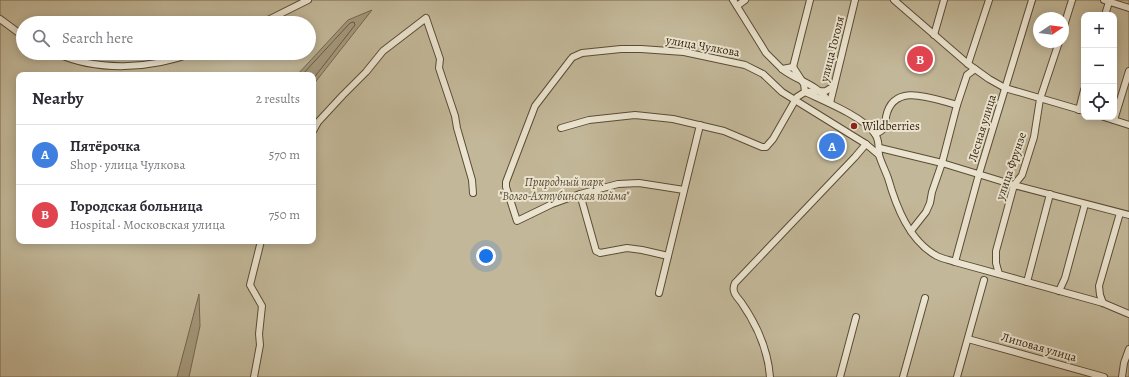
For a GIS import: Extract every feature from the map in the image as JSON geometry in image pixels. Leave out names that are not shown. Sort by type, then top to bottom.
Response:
[{"type":"street","points":[[276,16],[308,0]]},
{"type":"street","points":[[733,0],[766,53],[782,69],[794,78],[801,79],[821,92],[830,103]]},
{"type":"street","points":[[737,6],[745,0]]},
{"type":"street","points":[[805,92],[804,84],[793,67],[810,0]]},
{"type":"street","name":"улица Гоголя","points":[[830,103],[855,0]]},
{"type":"street","points":[[934,35],[944,0]]},
{"type":"street","points":[[968,64],[989,0]]},
{"type":"street","name":"Лесная улица","points":[[955,262],[979,174],[1032,0]]},
{"type":"street","points":[[1068,12],[1072,0]]},
{"type":"street","points":[[898,1],[934,35],[975,70],[1005,88],[1081,110]]},
{"type":"street","points":[[1105,12],[1106,1],[1129,8]]},
{"type":"street","points":[[316,126],[338,100],[366,72],[383,51],[426,18],[440,59],[439,68],[455,116],[472,180],[473,193]]},
{"type":"street","points":[[0,19],[16,31]]},
{"type":"street","name":"улица Фрунзе","points":[[999,274],[996,263],[996,251],[1014,185],[1022,175],[1034,137],[1040,99],[1057,48]]},
{"type":"street","name":"улица Чулкова","points":[[580,194],[556,202],[517,221],[506,187],[506,182],[535,106],[572,58],[582,53],[620,49],[645,49],[693,54],[743,64],[763,74],[782,92],[795,101],[880,151]]},
{"type":"street","points":[[78,60],[102,65],[127,66],[151,64],[169,60]]},
{"type":"street","points":[[782,69],[793,67]]},
{"type":"street","points":[[911,231],[926,212],[942,163],[957,105],[967,75],[975,70]]},
{"type":"street","points":[[1117,110],[1129,71]]},
{"type":"street","points":[[561,128],[589,120],[635,116],[673,119],[724,131],[766,147],[773,139],[797,97],[805,92],[826,91],[834,86]]},
{"type":"street","points":[[805,92],[830,103],[864,123],[876,134],[894,199],[902,217],[923,245],[937,256],[1103,303],[1129,314]]},
{"type":"street","points":[[876,134],[882,132],[891,103],[900,96],[914,95],[957,105]]},
{"type":"street","points":[[1114,120],[1129,124]]},
{"type":"street","points":[[658,293],[700,125]]},
{"type":"street","points":[[770,377],[768,360],[762,340],[749,314],[733,291],[735,283],[856,157],[866,144]]},
{"type":"street","points":[[880,151],[942,163],[1014,185],[1129,215]]},
{"type":"street","points":[[668,256],[627,248],[600,254],[596,250],[580,194],[608,186],[632,183],[657,185],[684,190]]},
{"type":"street","points":[[1027,282],[1050,194]]},
{"type":"street","points":[[1059,291],[1066,272],[1085,204]]},
{"type":"street","points":[[1103,303],[1099,286],[1112,236],[1120,213]]},
{"type":"street","points":[[254,377],[260,345],[259,334],[262,306],[250,285],[260,244]]},
{"type":"street","points":[[957,377],[984,280]]},
{"type":"street","points":[[903,377],[925,298]]},
{"type":"street","points":[[840,377],[856,317]]},
{"type":"street","name":"Липовая улица","points":[[968,339],[1104,377]]},
{"type":"street","points":[[1122,377],[1127,364],[1129,349]]},
{"type":"green space","name":"Природный парк \"Волго-Ахтубинская пойма\"","points":[[0,0],[1129,0],[1129,377],[0,377]]},
{"type":"water","points":[[372,10],[316,81],[316,72],[300,72],[311,60],[316,60],[316,55],[348,20]]},
{"type":"water","points":[[199,294],[200,326],[189,377],[177,377]]},
{"type":"place","name":"Городская больница","points":[[920,59]]},
{"type":"place","name":"Wildberries","points":[[854,126]]},
{"type":"place","name":"Пятёрочка","points":[[832,146]]}]
